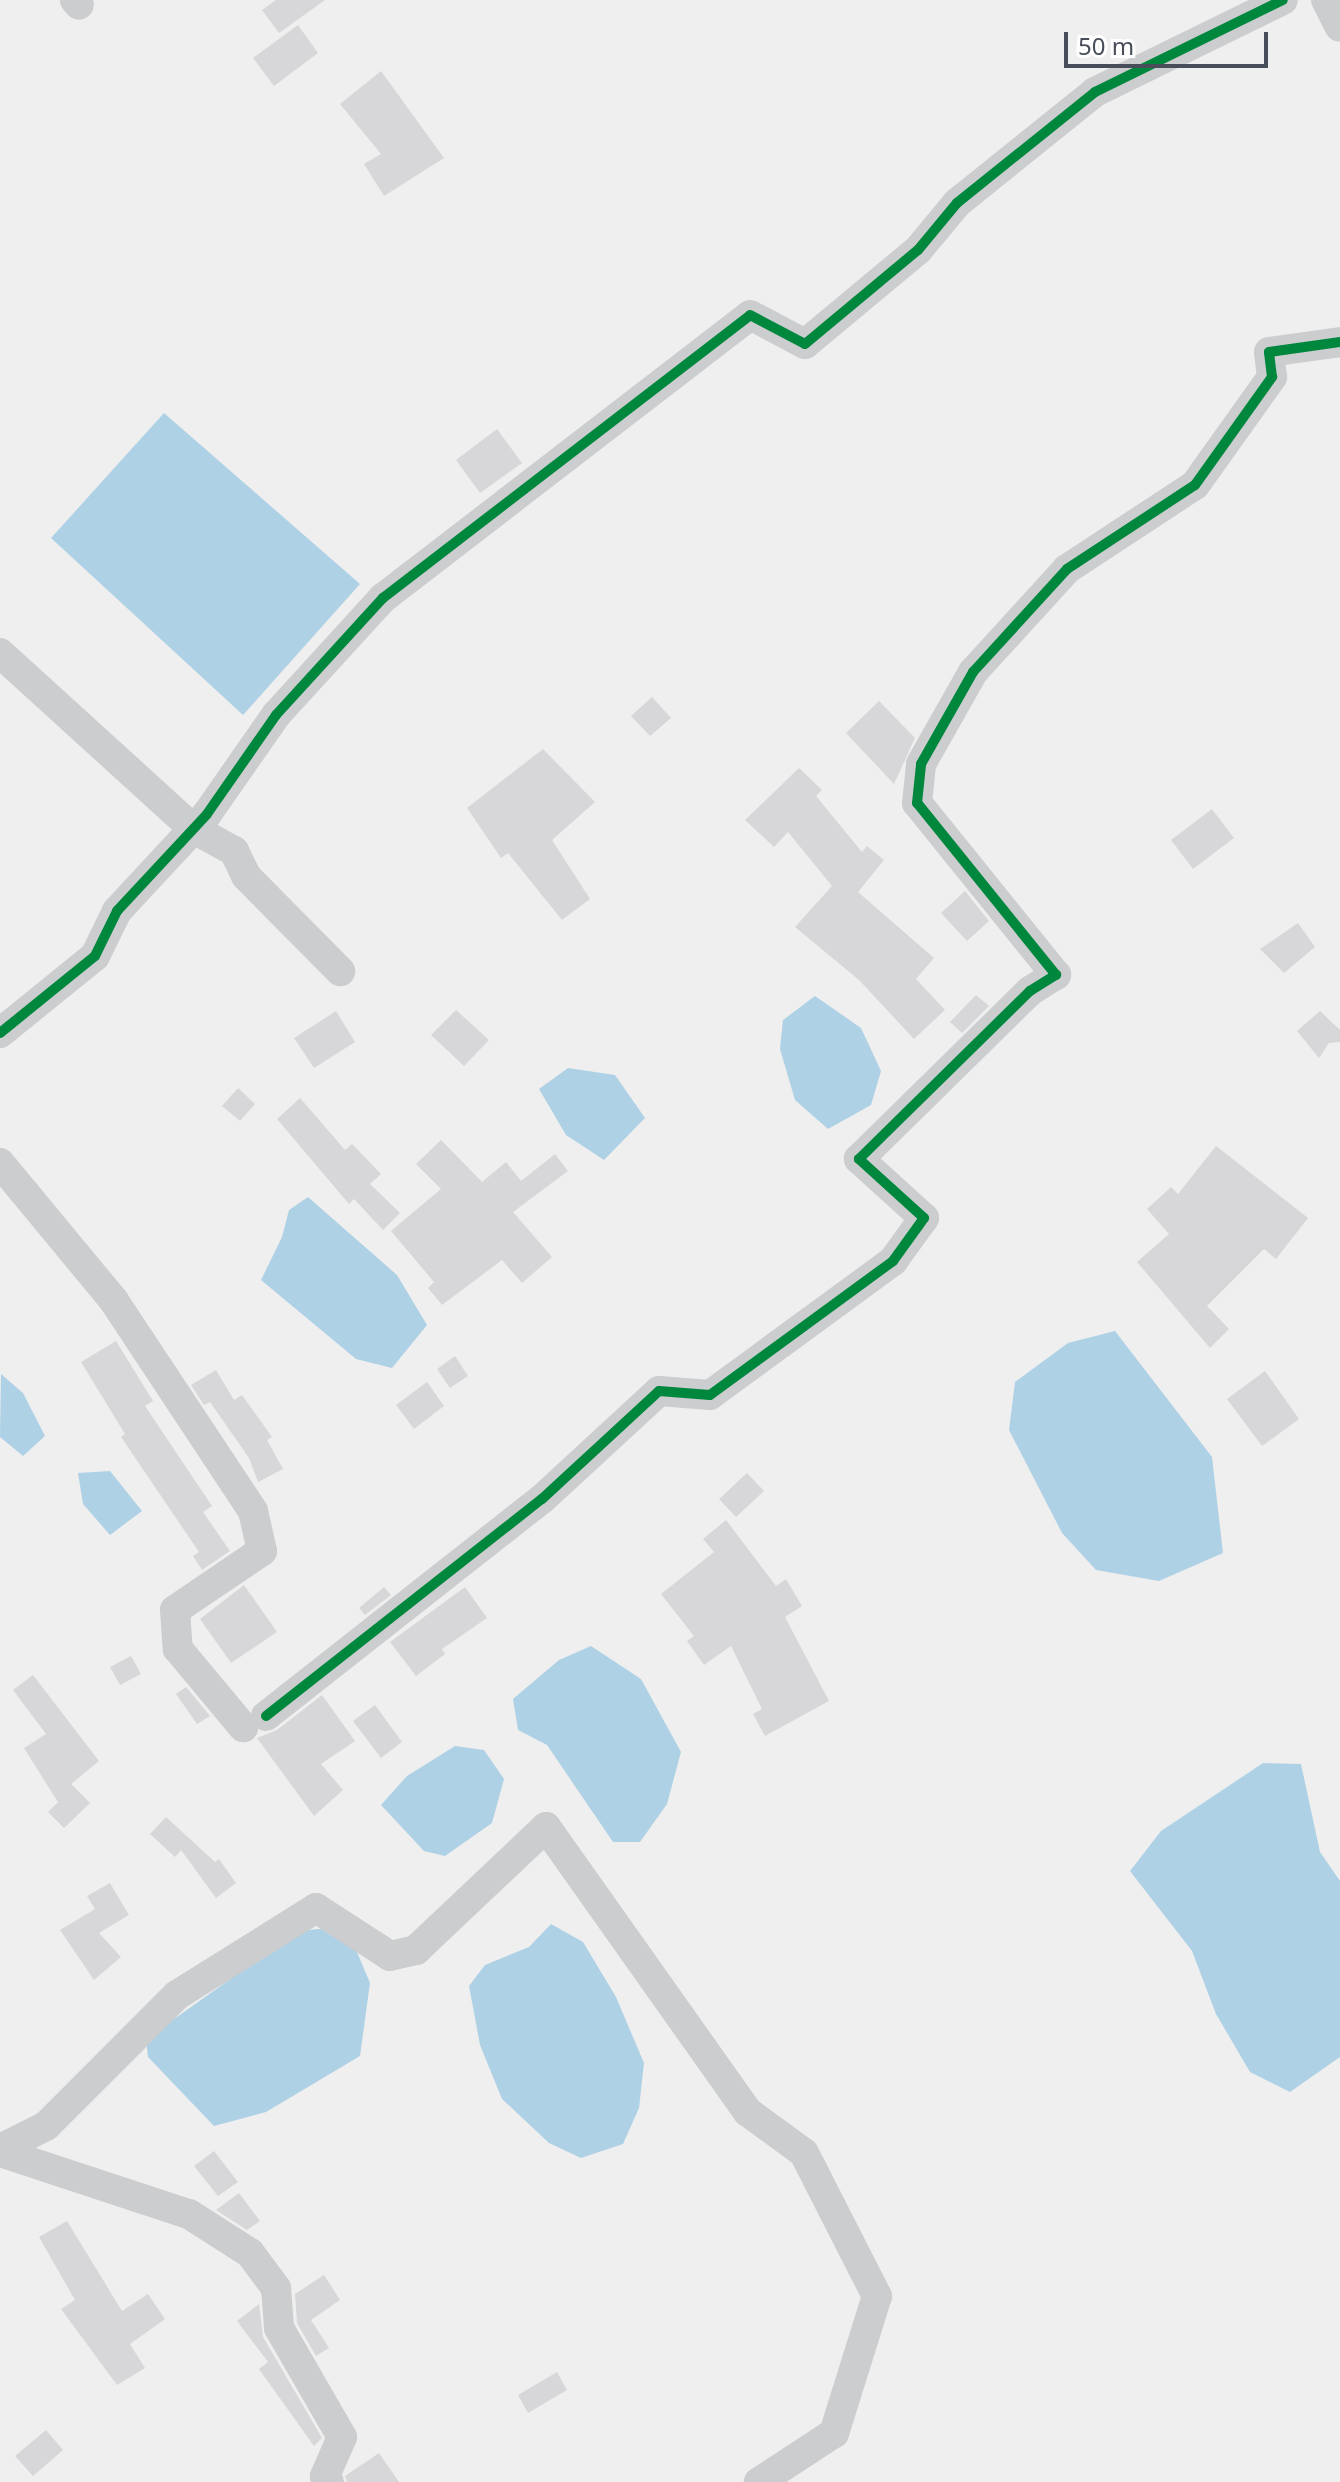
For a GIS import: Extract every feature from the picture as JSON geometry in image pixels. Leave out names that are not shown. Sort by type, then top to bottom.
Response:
[{"type":"street","points":[[0,1033],[95,956],[117,911],[192,828],[276,715],[383,598],[750,315],[805,344],[918,250],[957,203],[1095,92],[1283,0]]},
{"type":"street","points":[[1326,0],[1340,27]]},
{"type":"street","points":[[0,1163],[114,1301],[253,1511],[262,1551],[175,1610],[178,1649],[254,1722],[542,1499],[659,1391],[710,1395],[893,1261],[924,1218],[859,1159],[1030,991],[1056,975],[917,803],[921,764],[973,672],[1067,569],[1195,485],[1272,377],[1269,352],[1340,342]]},
{"type":"street","points":[[0,653],[34,689],[192,828],[234,851],[246,876],[340,971]]},
{"type":"street","points":[[0,2150],[46,2126],[177,1995],[316,1908],[390,1956],[416,1950],[546,1827],[748,2112],[804,2153],[877,2296],[834,2433],[759,2482]]},
{"type":"street","points":[[0,2150],[189,2214],[250,2253],[276,2288],[279,2328],[342,2437],[325,2476],[329,2482]]},
{"type":"water","points":[[164,413],[360,584],[243,715],[51,538]]},
{"type":"water","points":[[815,996],[861,1028],[881,1071],[871,1105],[828,1129],[795,1100],[780,1049],[783,1020]]},
{"type":"water","points":[[568,1068],[615,1075],[645,1118],[604,1160],[566,1135],[539,1089]]},
{"type":"water","points":[[308,1197],[397,1275],[427,1325],[392,1368],[356,1359],[261,1280],[282,1237],[289,1210]]},
{"type":"water","points":[[1115,1331],[1212,1457],[1223,1553],[1159,1581],[1096,1570],[1062,1533],[1009,1430],[1015,1382],[1068,1343]]},
{"type":"water","points":[[1,1374],[23,1393],[45,1436],[23,1456],[0,1437]]},
{"type":"water","points":[[110,1471],[142,1511],[110,1535],[83,1504],[78,1473]]},
{"type":"water","points":[[591,1646],[641,1679],[681,1752],[667,1804],[640,1842],[613,1842],[547,1745],[518,1730],[513,1699],[559,1660]]},
{"type":"water","points":[[455,1746],[484,1750],[504,1779],[492,1823],[445,1856],[424,1851],[381,1805],[407,1776]]},
{"type":"water","points":[[1263,1763],[1301,1764],[1320,1852],[1340,1881],[1340,2057],[1290,2092],[1250,2072],[1216,2014],[1192,1951],[1130,1871],[1161,1831]]},
{"type":"water","points":[[551,1924],[583,1942],[616,1997],[644,2063],[639,2108],[623,2144],[581,2158],[549,2143],[502,2099],[480,2045],[469,1986],[485,1965],[529,1947]]},
{"type":"water","points":[[330,1928],[357,1952],[370,1983],[360,2056],[266,2112],[214,2126],[148,2057],[146,2039],[298,1931]]},
{"type":"building","points":[[276,0],[325,0],[279,33],[262,10]]},
{"type":"building","points":[[298,25],[318,53],[274,86],[253,58]]},
{"type":"building","points":[[381,71],[444,158],[384,196],[364,164],[381,154],[340,104]]},
{"type":"building","points":[[497,429],[522,463],[480,493],[456,460]]},
{"type":"building","points":[[652,697],[671,718],[650,736],[631,716]]},
{"type":"building","points":[[879,701],[915,738],[894,784],[846,733]]},
{"type":"building","points":[[543,749],[595,802],[552,840],[590,899],[562,920],[508,853],[501,858],[467,808]]},
{"type":"building","points":[[799,768],[822,790],[816,796],[862,852],[867,846],[884,860],[858,892],[934,958],[916,979],[945,1010],[914,1039],[859,980],[795,927],[832,886],[788,832],[774,847],[745,820]]},
{"type":"building","points":[[1212,809],[1234,838],[1193,869],[1171,840]]},
{"type":"building","points":[[965,891],[989,921],[967,941],[941,913]]},
{"type":"building","points":[[1298,923],[1315,947],[1284,973],[1260,949]]},
{"type":"building","points":[[976,995],[989,1006],[962,1033],[950,1022]]},
{"type":"building","points":[[456,1010],[489,1040],[464,1066],[431,1035]]},
{"type":"building","points":[[336,1011],[355,1042],[314,1068],[294,1038]]},
{"type":"building","points":[[1320,1011],[1340,1030],[1340,1042],[1329,1043],[1319,1058],[1297,1031]]},
{"type":"building","points":[[238,1088],[255,1104],[240,1121],[222,1106]]},
{"type":"building","points":[[300,1098],[345,1150],[352,1144],[381,1174],[370,1184],[400,1213],[383,1230],[354,1199],[349,1204],[277,1119]]},
{"type":"building","points":[[441,1140],[482,1182],[506,1162],[521,1181],[555,1154],[568,1171],[513,1212],[552,1257],[522,1283],[502,1260],[442,1305],[428,1288],[434,1282],[391,1231],[441,1189],[416,1164]]},
{"type":"building","points":[[1216,1146],[1308,1218],[1276,1259],[1264,1249],[1207,1306],[1229,1329],[1210,1348],[1137,1262],[1169,1234],[1147,1209],[1171,1187],[1178,1194]]},
{"type":"building","points":[[116,1341],[153,1401],[145,1406],[212,1506],[203,1512],[230,1551],[202,1570],[193,1556],[199,1552],[121,1437],[125,1434],[81,1362]]},
{"type":"building","points":[[455,1356],[468,1376],[450,1388],[437,1369]]},
{"type":"building","points":[[216,1370],[234,1400],[242,1395],[272,1437],[267,1440],[283,1469],[258,1482],[249,1458],[210,1402],[204,1405],[191,1385]]},
{"type":"building","points":[[1265,1371],[1299,1419],[1262,1446],[1227,1399]]},
{"type":"building","points":[[427,1382],[444,1406],[414,1429],[396,1405]]},
{"type":"building","points":[[747,1473],[764,1491],[736,1517],[719,1499]]},
{"type":"building","points":[[726,1520],[776,1586],[786,1579],[802,1606],[785,1617],[829,1701],[765,1736],[753,1714],[762,1709],[731,1646],[704,1665],[687,1641],[694,1636],[661,1594],[714,1552],[703,1539]]},
{"type":"building","points":[[244,1585],[277,1632],[231,1663],[200,1619]]},
{"type":"building","points":[[384,1587],[391,1595],[365,1615],[359,1608]]},
{"type":"building","points":[[465,1587],[487,1618],[442,1649],[445,1654],[416,1676],[390,1642]]},
{"type":"building","points":[[131,1656],[141,1674],[120,1685],[110,1667]]},
{"type":"building","points":[[33,1675],[99,1761],[71,1784],[90,1803],[64,1828],[48,1812],[58,1802],[24,1748],[46,1734],[13,1690]]},
{"type":"building","points":[[186,1687],[210,1716],[197,1724],[176,1694]]},
{"type":"building","points":[[322,1695],[355,1741],[321,1764],[343,1790],[314,1816],[257,1738],[277,1730]]},
{"type":"building","points":[[375,1705],[402,1742],[381,1758],[353,1721]]},
{"type":"building","points":[[166,1817],[215,1862],[219,1859],[236,1883],[216,1898],[181,1850],[175,1857],[150,1834]]},
{"type":"building","points":[[110,1883],[129,1915],[99,1933],[121,1957],[94,1980],[60,1930],[95,1909],[87,1896]]},
{"type":"building","points":[[214,2151],[238,2182],[218,2196],[194,2166]]},
{"type":"building","points":[[239,2193],[260,2221],[247,2230],[216,2210]]},
{"type":"building","points":[[67,2221],[122,2311],[148,2294],[165,2319],[130,2344],[145,2368],[117,2385],[61,2309],[75,2300],[39,2237]]},
{"type":"building","points":[[324,2275],[340,2300],[311,2320],[329,2348],[316,2356],[297,2323],[295,2294]]},
{"type":"building","points":[[259,2304],[263,2337],[322,2438],[314,2446],[259,2369],[268,2362],[237,2321]]},
{"type":"building","points":[[557,2372],[567,2390],[528,2413],[518,2395]]},
{"type":"building","points":[[46,2430],[63,2450],[33,2476],[15,2456]]},
{"type":"building","points":[[379,2453],[399,2482],[347,2482],[345,2476]]},
{"type":"cycle path","points":[[0,1033],[95,956],[117,911],[207,814],[276,715],[383,598],[750,315],[805,344],[918,250],[957,203],[1095,92],[1283,0]]},
{"type":"cycle path","points":[[266,1716],[542,1499],[659,1391],[710,1395],[893,1261],[924,1218],[859,1159],[1030,991],[1056,975],[917,803],[921,764],[973,672],[1067,569],[1195,485],[1272,377],[1269,352],[1340,342]]}]
